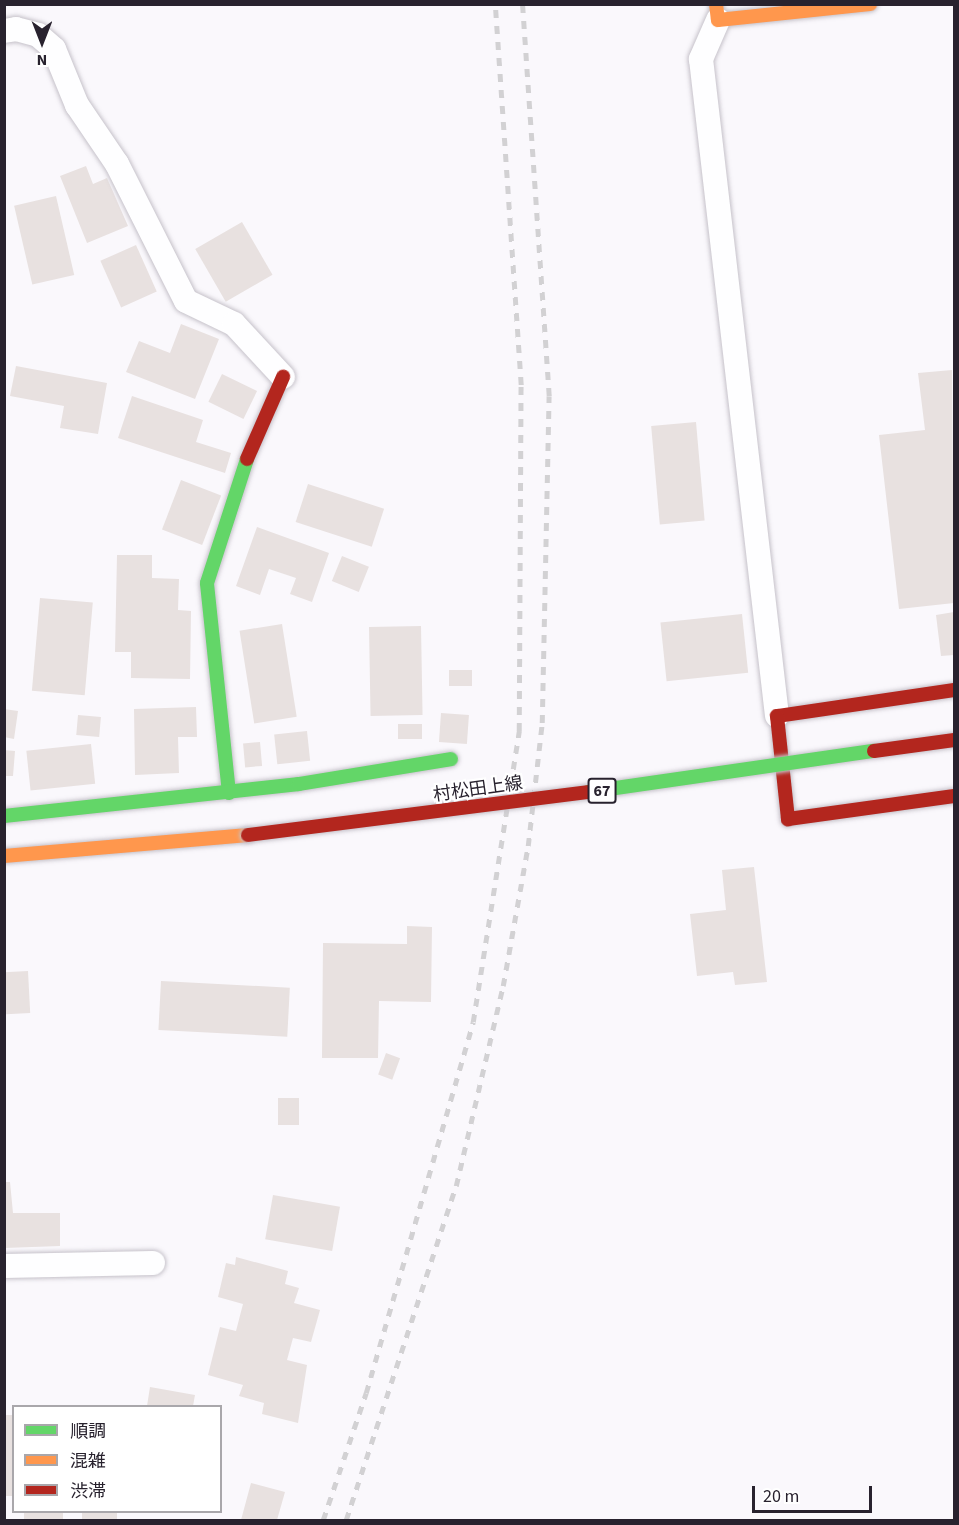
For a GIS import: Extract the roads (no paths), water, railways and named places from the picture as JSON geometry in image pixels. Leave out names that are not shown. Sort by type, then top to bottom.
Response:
[{"type":"street","points":[[717,12],[870,4]]},
{"type":"street","points":[[229,792],[207,583],[256,432],[283,377]]},
{"type":"street","points":[[954,690],[777,716],[788,819],[954,796]]},
{"type":"street","name":"村松田上線","points":[[4,856],[248,835],[464,810],[954,740]]},
{"type":"street","points":[[4,816],[229,792],[451,759]]},
{"type":"lane","points":[[717,12],[701,59],[777,716]]},
{"type":"lane","points":[[4,31],[16,29],[38,35],[54,49],[77,105],[117,164],[186,301],[234,324],[283,377]]},
{"type":"lane","points":[[4,1266],[153,1263]]},
{"type":"railway","points":[[323,1520],[366,1393],[473,1022],[519,731],[521,385],[495,4]]},
{"type":"railway","points":[[346,1520],[456,1186],[503,986],[528,846],[542,723],[549,396],[522,4]]}]
